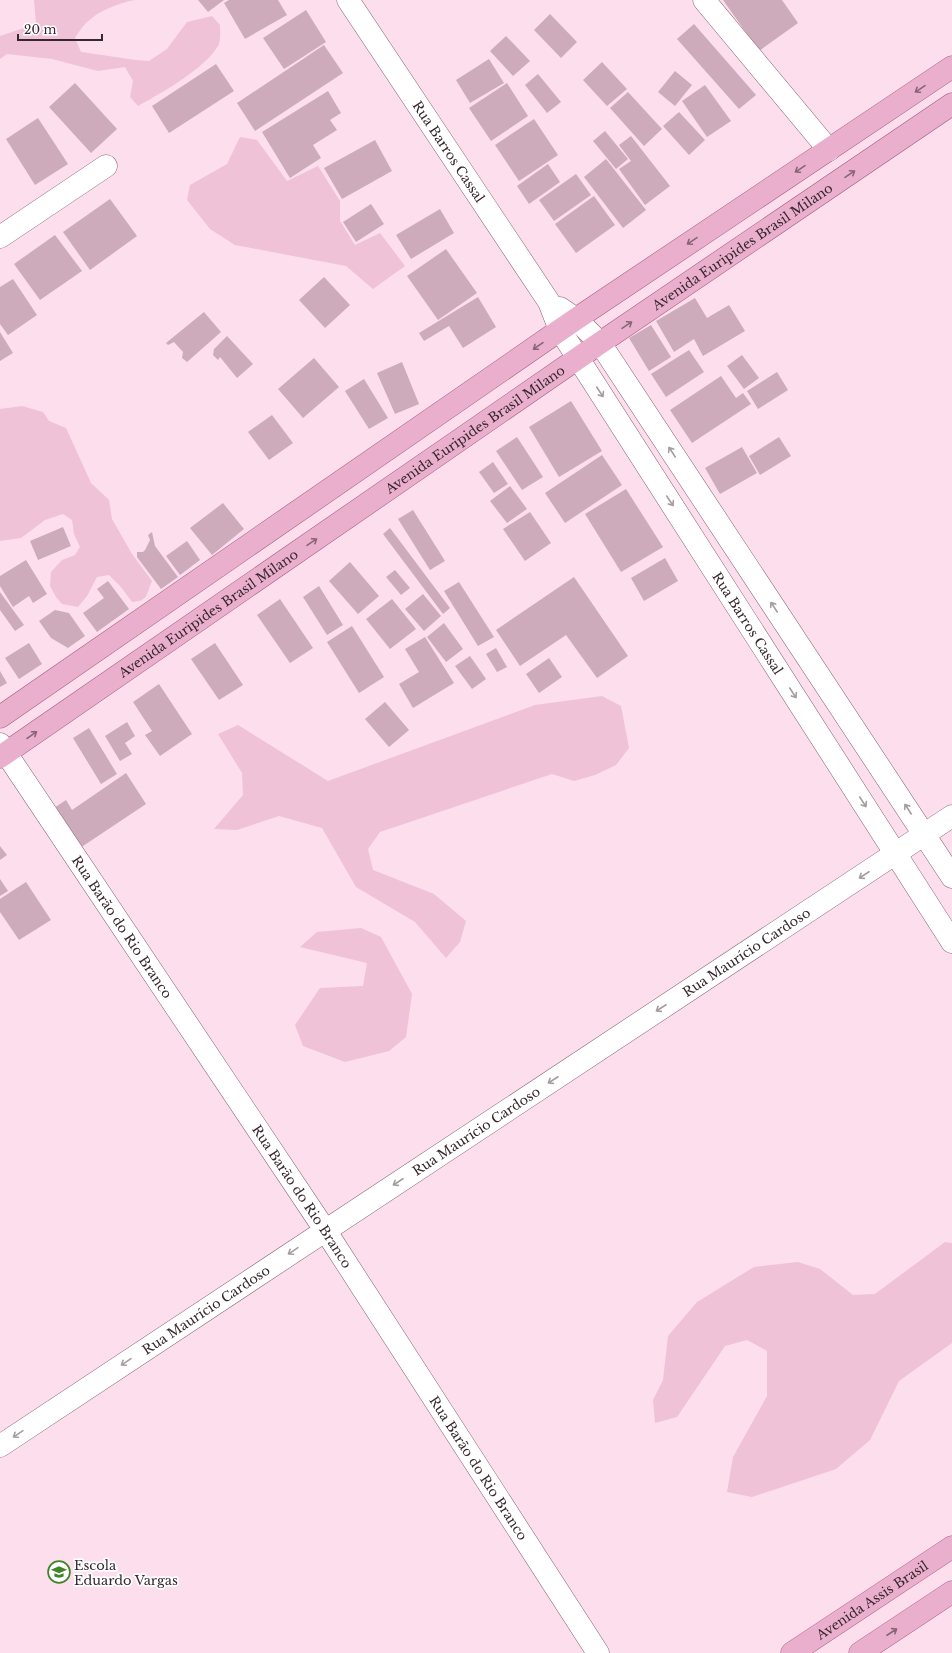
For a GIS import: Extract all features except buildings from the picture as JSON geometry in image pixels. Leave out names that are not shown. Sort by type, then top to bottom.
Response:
[{"type":"main road","points":[[0,717],[568,324],[952,68]]},
{"type":"main road","name":"Avenida Euripides Brasil Milano","points":[[2,751],[294,555],[952,104]]},
{"type":"main road","points":[[771,189],[789,215]]},
{"type":"main road","points":[[273,528],[294,555]]},
{"type":"main road","name":"Avenida Assis Brasil","points":[[792,1653],[952,1547]]},
{"type":"main road","points":[[860,1653],[952,1592]]},
{"type":"street","name":"Rua Barros Cassal","points":[[348,0],[549,302],[568,324],[600,344],[952,877]]},
{"type":"street","points":[[704,0],[829,150]]},
{"type":"street","points":[[0,237],[106,166]]},
{"type":"street","name":"Rua Barros Cassal","points":[[568,324],[579,359],[952,942]]},
{"type":"street","points":[[763,646],[789,630]]},
{"type":"street","name":"Rua Barão do Rio Branco","points":[[2,751],[325,1230],[598,1653]]},
{"type":"street","name":"Rua Maurício Cardoso","points":[[0,1446],[952,816]]},
{"type":"shaded area","points":[[34,0],[135,0],[109,8],[96,15],[86,23],[75,38],[81,52],[149,61],[167,49],[187,22],[212,16],[220,25],[220,41],[211,55],[193,72],[138,106],[130,97],[133,81],[125,67],[98,71],[52,59],[7,54],[0,59],[0,36],[36,24]]},
{"type":"shaded area","points":[[240,137],[257,140],[287,181],[318,166],[340,201],[340,221],[355,245],[380,233],[405,266],[373,289],[346,266],[235,245],[210,229],[187,200],[190,185],[227,164]]},
{"type":"shaded area","points":[[22,406],[43,412],[49,421],[66,428],[91,483],[109,500],[112,519],[132,554],[152,581],[146,596],[141,600],[132,602],[121,587],[109,575],[97,577],[87,596],[78,607],[62,604],[50,586],[51,572],[62,560],[75,555],[80,547],[74,534],[72,520],[63,514],[45,520],[21,538],[0,541],[0,409]]},
{"type":"shaded area","points":[[602,696],[621,706],[629,748],[616,765],[595,775],[574,781],[552,774],[380,832],[368,849],[373,870],[434,894],[466,921],[460,942],[446,958],[415,922],[356,887],[322,828],[279,816],[237,830],[214,829],[243,795],[242,773],[218,734],[238,725],[328,781],[535,705]]},
{"type":"shaded area","points":[[361,928],[381,937],[412,994],[406,1037],[389,1051],[345,1062],[303,1046],[295,1025],[320,988],[363,986],[367,963],[300,947],[317,932]]},
{"type":"shaded area","points":[[945,1242],[952,1243],[952,1343],[899,1381],[870,1440],[836,1469],[752,1497],[727,1492],[733,1457],[767,1396],[767,1351],[747,1340],[725,1346],[677,1417],[655,1423],[653,1400],[663,1380],[668,1336],[697,1302],[754,1267],[798,1262],[820,1269],[853,1295],[875,1294]]},
{"type":"place","name":"Escola Eduardo Vargas","points":[[59,1572]]}]
